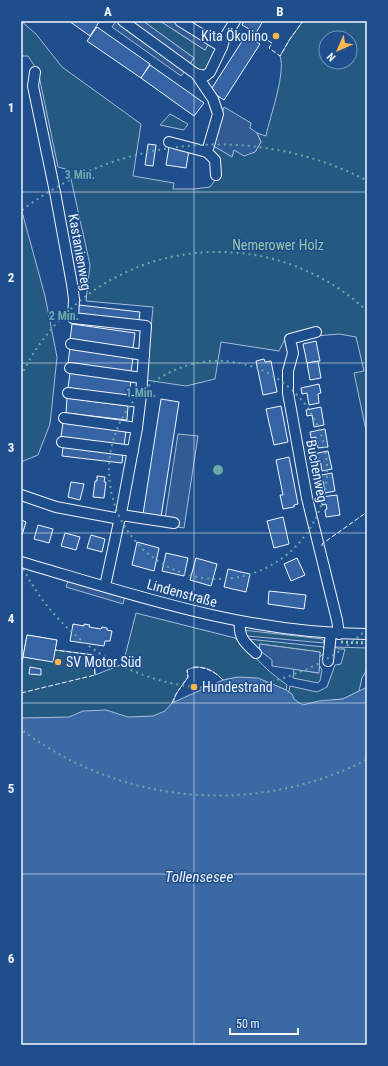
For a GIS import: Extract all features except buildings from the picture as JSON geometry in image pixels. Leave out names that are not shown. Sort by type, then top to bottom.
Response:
[{"type":"street","points":[[122,21],[196,74],[213,99],[218,114],[207,152]]},
{"type":"street","points":[[180,21],[222,47]]},
{"type":"street","points":[[196,74],[205,76],[210,72],[235,21]]},
{"type":"street","name":"Kastanienweg","points":[[35,72],[34,86],[73,292],[74,299],[72,318],[146,326],[141,399],[137,428],[105,586]]},
{"type":"street","points":[[169,142],[207,152],[216,160],[216,175]]},
{"type":"street","name":"Buchenweg","points":[[316,332],[290,339],[293,353],[288,371],[288,393],[307,498],[337,620],[328,661]]},
{"type":"street","points":[[71,344],[144,355]]},
{"type":"street","points":[[70,368],[142,378]]},
{"type":"street","points":[[68,393],[141,399]]},
{"type":"street","points":[[64,418],[137,428]]},
{"type":"street","points":[[62,442],[133,451]]},
{"type":"street","points":[[21,495],[56,507],[120,517],[174,523]]},
{"type":"street","name":"Lindenstraße","points":[[21,562],[165,603],[240,622],[335,633],[367,634]]},
{"type":"street","points":[[240,622],[240,636],[256,653]]},
{"type":"green space","name":"Nemerower Holz","points":[[21,21],[36,34],[62,67],[141,124],[133,176],[174,183],[173,189],[194,189],[210,187],[218,176],[210,151],[212,145],[232,156],[234,150],[255,152],[261,142],[257,133],[266,136],[277,95],[281,73],[280,56],[303,21],[367,21],[367,435],[354,373],[364,371],[356,337],[339,334],[316,336],[287,335],[279,351],[221,342],[215,379],[186,386],[146,380],[153,307],[86,301],[90,265],[69,170],[58,167],[38,71],[28,56],[21,56]]},
{"type":"green space","points":[[143,21],[160,21],[205,50],[209,43],[215,47],[216,51],[207,69],[201,71],[189,65],[194,58]]},
{"type":"green space","points":[[170,114],[188,124],[184,130],[160,125]]},
{"type":"green space","points":[[21,208],[45,296],[57,357],[50,424],[38,455],[21,462]]},
{"type":"green space","points":[[136,613],[235,638],[270,672],[287,685],[286,690],[256,679],[241,677],[223,680],[216,673],[202,667],[192,668],[187,670],[188,677],[175,697],[173,706],[174,712],[21,744],[21,667],[27,635],[57,640],[55,650],[94,655],[95,675],[123,664]]},
{"type":"green space","points":[[243,630],[323,639],[324,643],[247,636]]},
{"type":"green space","points":[[248,639],[324,647],[324,653],[320,657],[320,652],[260,644],[259,650],[256,650]]},
{"type":"green space","points":[[335,647],[367,648],[367,669],[362,678],[359,691],[343,699],[333,700],[322,708],[286,705],[290,686],[317,692],[327,687],[335,665],[341,664],[345,649]]},
{"type":"green space","points":[[320,666],[322,670],[320,681],[318,683],[293,678],[294,669],[318,673]]},
{"type":"shaded area","points":[[116,21],[185,71],[181,76],[112,27]]},
{"type":"shaded area","points":[[128,21],[143,21],[194,58],[189,65]]},
{"type":"shaded area","points":[[160,21],[175,21],[209,43],[205,50]]},
{"type":"shaded area","points":[[224,107],[251,123],[250,128],[257,133],[261,142],[255,152],[244,156],[234,150],[232,157],[212,145]]},
{"type":"shaded area","points":[[178,434],[198,436],[184,528],[164,525]]},
{"type":"shaded area","points":[[69,578],[125,596],[123,604],[66,587]]},
{"type":"shaded area","points":[[260,644],[320,652],[319,673],[272,666],[272,660],[259,650]]},
{"type":"water","name":"Tollensesee","points":[[238,677],[258,678],[286,690],[292,694],[294,699],[303,705],[319,701],[343,699],[367,687],[367,1045],[21,1045],[21,718],[69,717],[83,711],[106,710],[128,717],[153,716],[165,711],[172,703],[223,680]]},
{"type":"hedge","points":[[341,642],[367,643]]},
{"type":"fence","points":[[256,33],[272,43],[269,48],[280,56],[303,21]]},
{"type":"fence","points":[[322,546],[322,544],[367,512]]},
{"type":"fence","points":[[21,693],[95,675],[94,655],[55,650]]},
{"type":"fence","points":[[21,667],[23,657]]},
{"type":"fence","points":[[193,667],[210,670],[223,680]]},
{"type":"fence","points":[[172,703],[176,694],[188,677],[187,670]]},
{"type":"place","name":"Kita Ökolino","points":[[276,36]]},
{"type":"place","name":"SV Motor Süd","points":[[58,662]]},
{"type":"place","name":"Hundestrand","points":[[194,687]]}]
